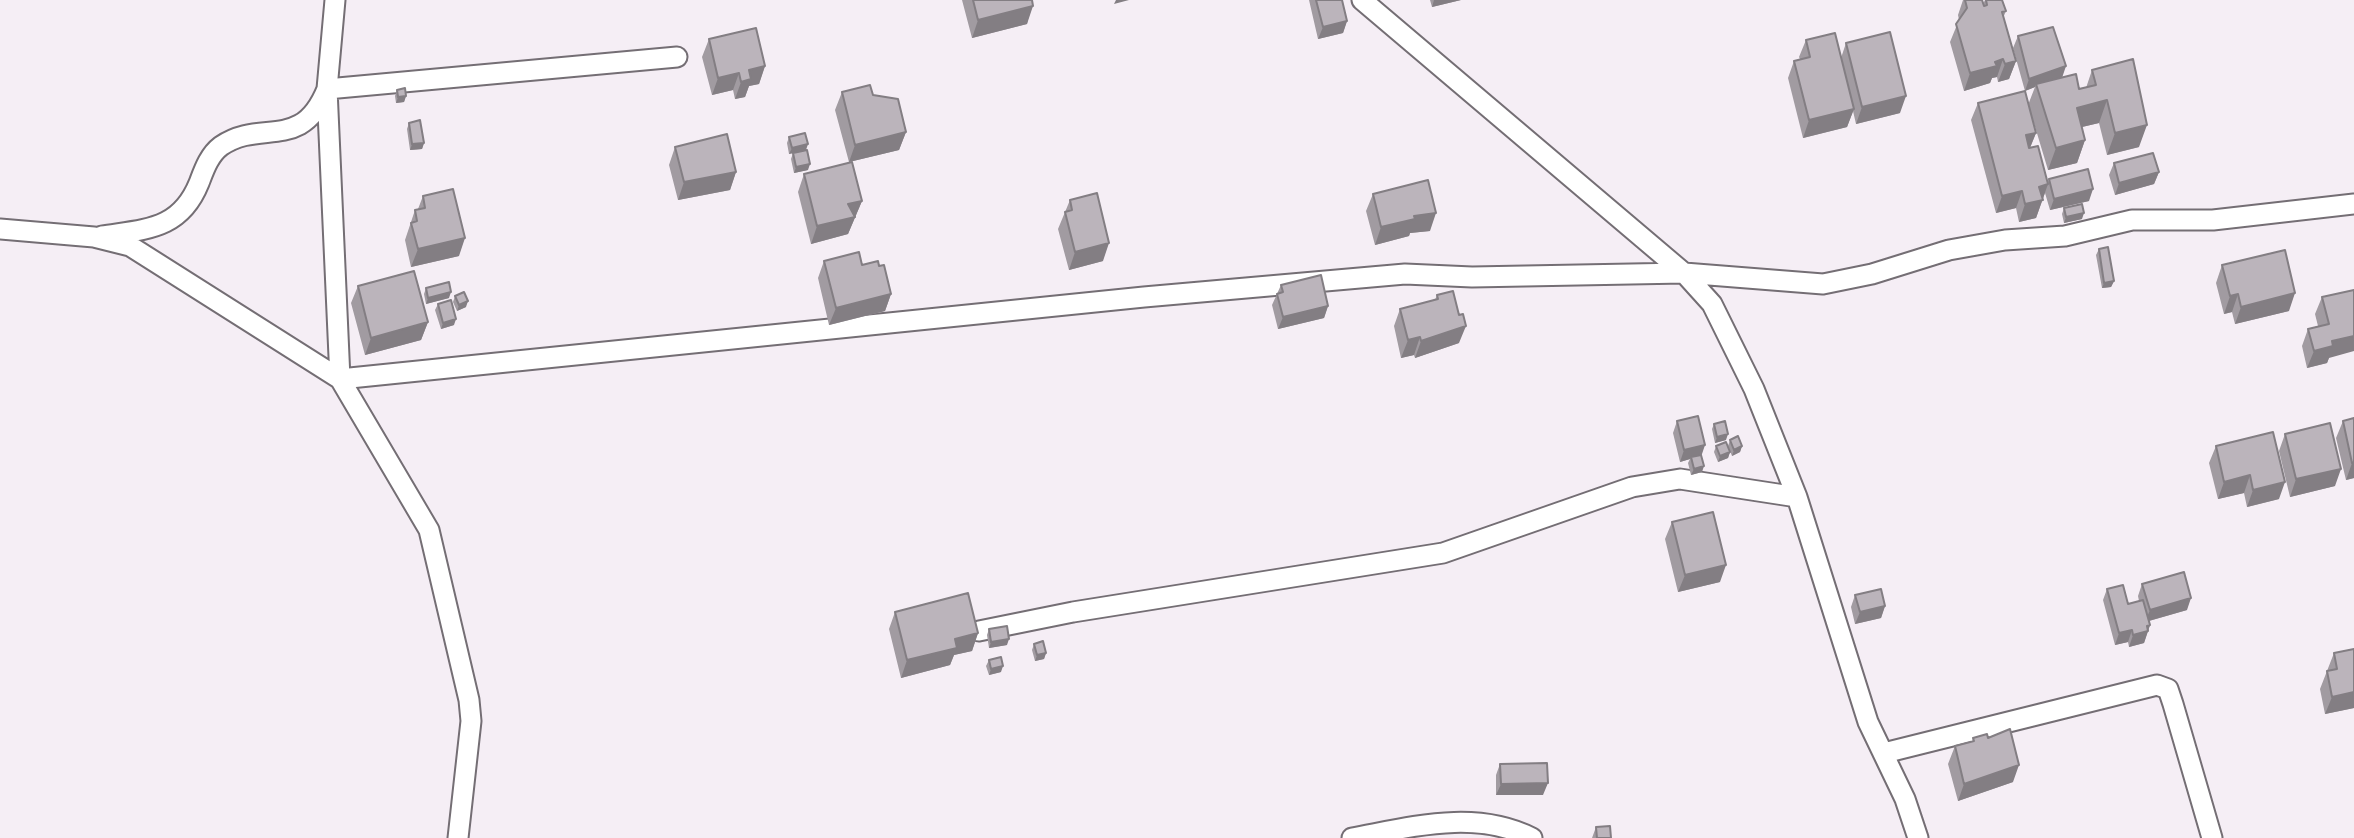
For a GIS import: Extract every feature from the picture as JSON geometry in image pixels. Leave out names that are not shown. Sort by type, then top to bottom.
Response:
[{"type":"street","points":[[335,0],[327,89],[340,379]]},
{"type":"street","points":[[1362,0],[1684,273],[1712,304],[1734,343],[1797,497],[1868,722],[1905,799],[1918,838]]},
{"type":"street","points":[[327,89],[677,57]]},
{"type":"street","points":[[94,237],[160,226],[180,213],[196,189],[207,161],[221,146],[250,136],[282,132],[306,122],[318,112],[327,89]]},
{"type":"street","points":[[340,379],[1144,297],[1391,275],[1684,273],[1823,284],[1872,274],[1949,250],[2005,240],[2065,236],[2132,220],[2213,220],[2354,204]]},
{"type":"street","points":[[0,229],[94,237],[131,246],[340,379],[429,530],[454,628],[471,721],[458,838]]},
{"type":"street","points":[[979,631],[1073,612],[1443,553],[1632,488],[1680,479],[1797,497]]},
{"type":"street","points":[[1884,753],[2157,685],[2168,689],[2212,838]]},
{"type":"street","points":[[1352,838],[1430,823],[1471,822],[1513,828],[1532,838]]},
{"type":"building","points":[[973,0],[1032,0],[1033,6],[978,20]]},
{"type":"building","points":[[1316,0],[1342,0],[1347,21],[1323,27]]},
{"type":"building","points":[[1965,0],[1982,0],[1984,6],[1987,5],[1986,0],[2002,0],[2006,11],[2002,12],[2016,61],[2005,64],[2003,59],[1995,62],[1997,66],[1970,73],[1956,24],[1967,8]]},
{"type":"building","points":[[2053,27],[2066,66],[2029,79],[2018,36]]},
{"type":"building","points":[[756,28],[765,66],[749,70],[751,79],[741,82],[739,73],[718,78],[709,39]]},
{"type":"building","points":[[1890,32],[1906,96],[1862,107],[1846,43]]},
{"type":"building","points":[[1835,33],[1854,109],[1809,120],[1794,61],[1810,57],[1806,40]]},
{"type":"building","points":[[2133,59],[2147,125],[2115,133],[2107,100],[2077,108],[2085,140],[2056,148],[2036,84],[2076,74],[2079,89],[2096,85],[2092,70]]},
{"type":"building","points":[[870,85],[873,95],[898,99],[906,132],[855,145],[842,92]]},
{"type":"building","points":[[405,88],[406,96],[398,97],[397,90]]},
{"type":"building","points":[[2025,91],[2036,133],[2026,135],[2029,148],[2038,146],[2048,184],[2039,187],[2043,200],[2025,204],[2022,191],[2002,196],[1978,103]]},
{"type":"building","points":[[420,120],[424,143],[412,144],[409,123]]},
{"type":"building","points":[[805,133],[808,144],[792,148],[789,137]]},
{"type":"building","points":[[727,134],[736,172],[684,182],[675,147]]},
{"type":"building","points":[[807,150],[810,164],[796,167],[793,153]]},
{"type":"building","points":[[2153,153],[2159,172],[2119,183],[2114,163]]},
{"type":"building","points":[[852,162],[862,201],[848,204],[855,217],[817,226],[804,174]]},
{"type":"building","points":[[2088,169],[2093,189],[2054,199],[2049,179]]},
{"type":"building","points":[[1428,180],[1436,213],[1414,216],[1415,219],[1381,227],[1373,194]]},
{"type":"building","points":[[453,189],[465,238],[418,249],[411,223],[417,221],[415,210],[425,208],[423,196]]},
{"type":"building","points":[[1097,193],[1109,243],[1075,252],[1065,212],[1072,210],[1070,200]]},
{"type":"building","points":[[2082,204],[2084,213],[2066,217],[2064,208]]},
{"type":"building","points":[[2108,247],[2114,281],[2104,283],[2099,249]]},
{"type":"building","points":[[2285,250],[2295,293],[2241,307],[2238,294],[2230,296],[2222,265]]},
{"type":"building","points":[[859,252],[862,265],[878,261],[879,266],[884,265],[891,294],[836,308],[824,261]]},
{"type":"building","points":[[414,271],[428,322],[371,338],[358,286]]},
{"type":"building","points":[[1321,275],[1328,306],[1283,317],[1277,294],[1283,292],[1281,285]]},
{"type":"building","points":[[449,282],[451,292],[428,298],[426,288]]},
{"type":"building","points":[[2354,290],[2354,336],[2332,341],[2333,346],[2314,351],[2308,329],[2329,324],[2322,297]]},
{"type":"building","points":[[1453,291],[1459,315],[1463,314],[1466,326],[1421,341],[1420,337],[1408,340],[1400,309],[1438,299],[1437,295]]},
{"type":"building","points":[[464,292],[468,301],[459,305],[455,296]]},
{"type":"building","points":[[451,300],[456,319],[443,323],[438,304]]},
{"type":"building","points":[[1698,416],[1705,445],[1684,450],[1677,421]]},
{"type":"building","points":[[2354,418],[2354,462],[2352,463],[2343,421]]},
{"type":"building","points":[[1725,421],[1728,434],[1717,437],[1714,424]]},
{"type":"building","points":[[2330,423],[2341,469],[2296,479],[2285,434]]},
{"type":"building","points":[[2273,432],[2285,482],[2253,490],[2250,475],[2224,482],[2216,446]]},
{"type":"building","points":[[1738,436],[1742,446],[1734,450],[1730,440]]},
{"type":"building","points":[[1726,442],[1730,452],[1720,456],[1716,446]]},
{"type":"building","points":[[1701,455],[1704,466],[1694,469],[1691,457]]},
{"type":"building","points":[[1713,512],[1726,565],[1685,575],[1672,522]]},
{"type":"building","points":[[2184,572],[2191,598],[2150,610],[2142,584]]},
{"type":"building","points":[[2123,585],[2128,604],[2143,600],[2150,625],[2147,626],[2148,631],[2133,635],[2132,630],[2119,633],[2107,589]]},
{"type":"building","points":[[1881,589],[1885,606],[1860,612],[1855,595]]},
{"type":"building","points":[[968,593],[978,633],[955,639],[957,648],[907,660],[895,612]]},
{"type":"building","points":[[1007,626],[1009,639],[991,642],[989,629]]},
{"type":"building","points":[[1043,641],[1046,653],[1037,655],[1034,644]]},
{"type":"building","points":[[2354,649],[2354,692],[2332,697],[2327,671],[2337,669],[2334,653]]},
{"type":"building","points":[[1001,657],[1003,666],[991,669],[989,660]]},
{"type":"building","points":[[2010,729],[2019,765],[1964,784],[1955,746],[1974,741],[1973,738],[1987,734],[1988,738]]},
{"type":"building","points":[[1547,763],[1548,783],[1501,784],[1500,764]]},
{"type":"building","points":[[1610,826],[1611,838],[1597,838],[1596,827]]}]
